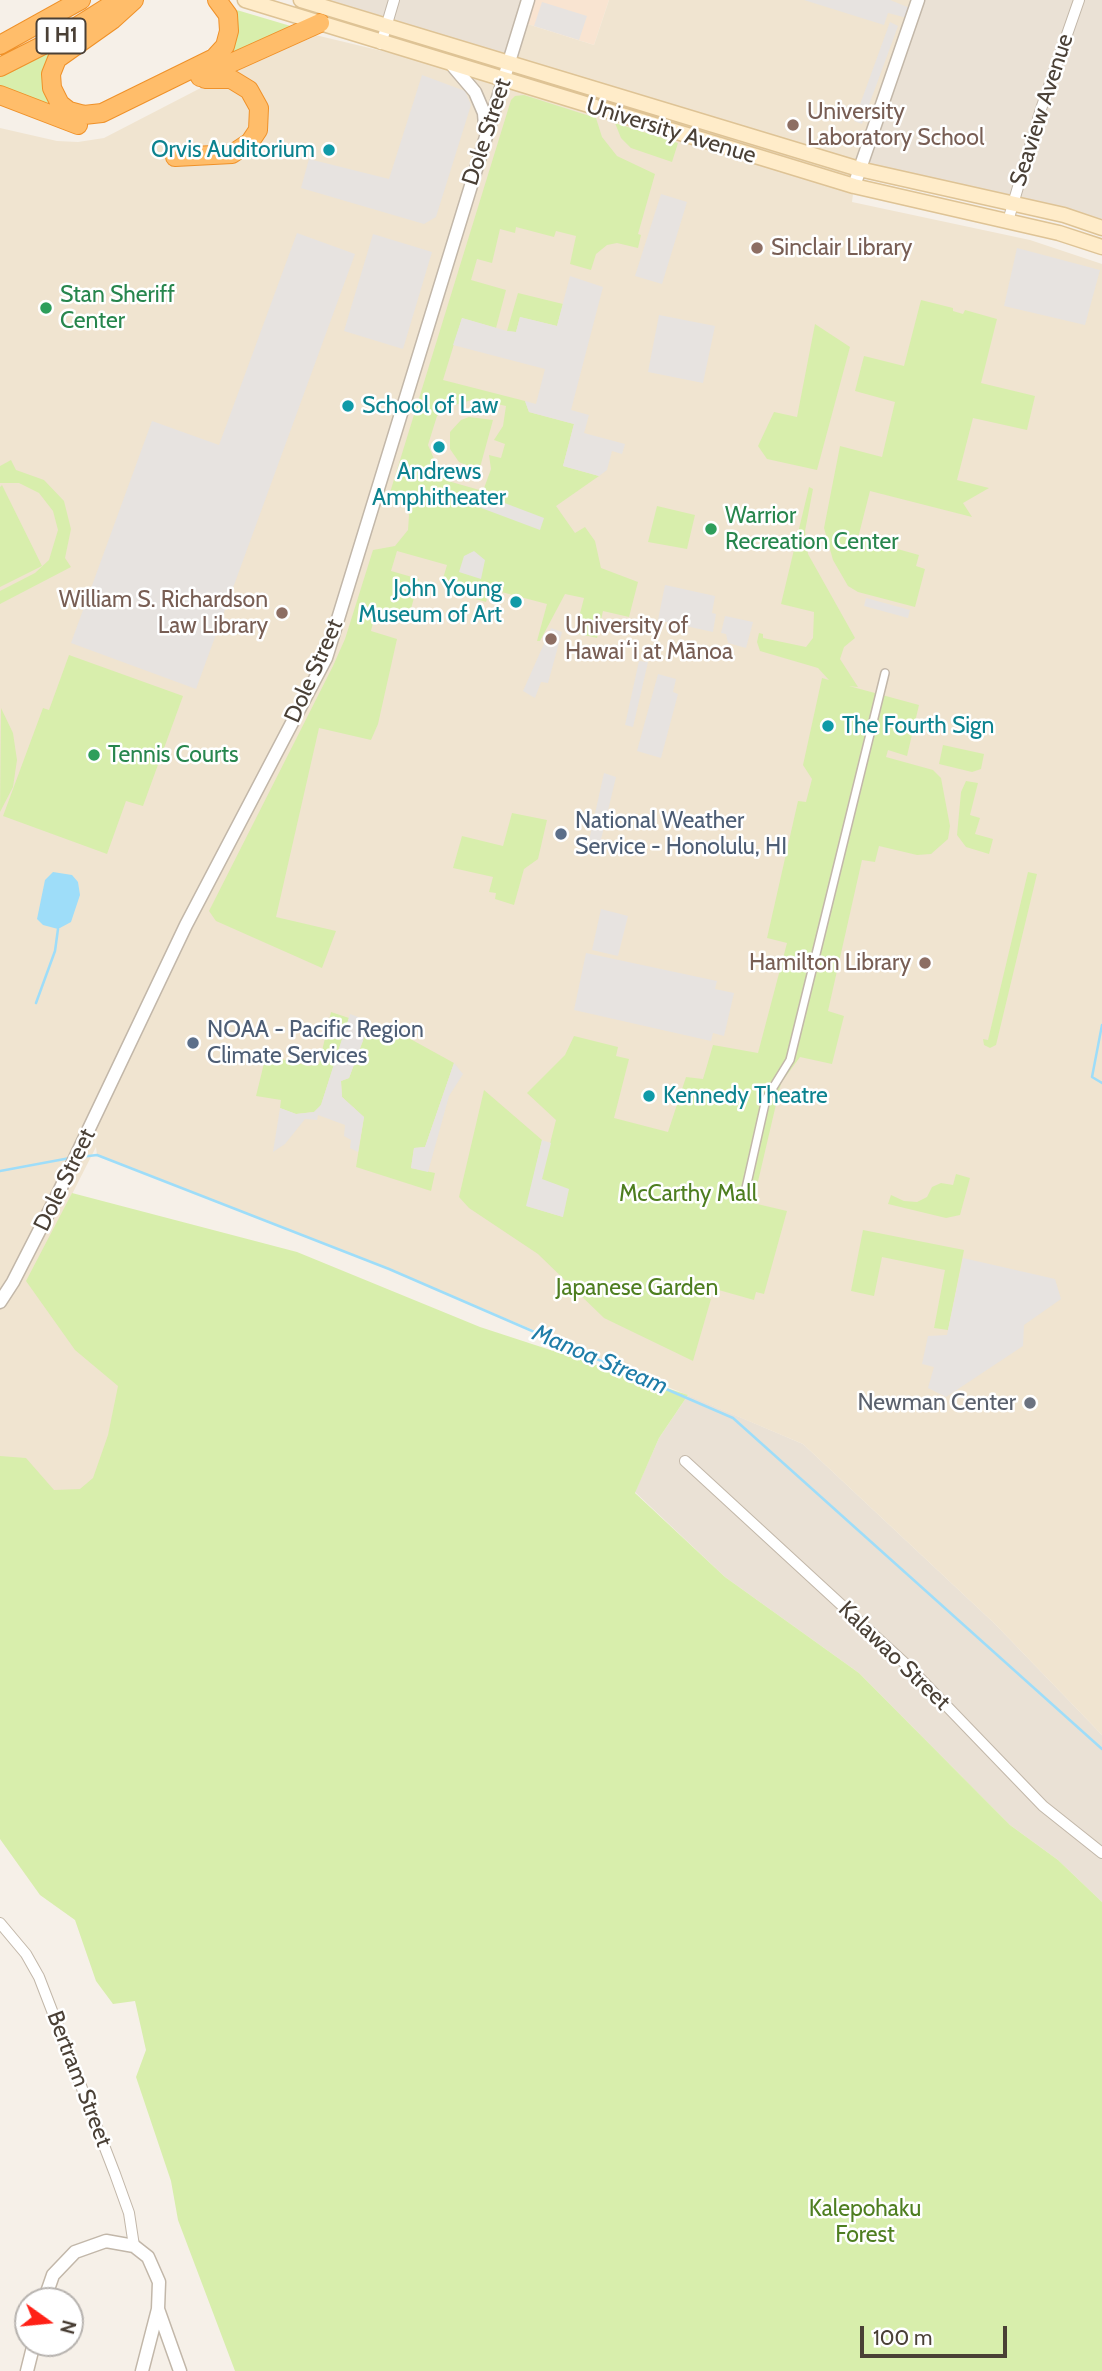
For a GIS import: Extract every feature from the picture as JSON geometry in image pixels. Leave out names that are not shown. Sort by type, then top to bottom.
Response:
[{"type":"highway","points":[[0,32],[80,0]]},
{"type":"highway","name":"I H1","points":[[0,45],[80,0]]},
{"type":"highway","name":"I H1","points":[[0,67],[65,34],[119,0]]},
{"type":"highway","points":[[134,0],[112,20],[62,54],[53,67],[51,81],[54,94],[60,104],[74,114],[102,113],[214,58],[225,46],[229,31],[228,15],[217,0]]},
{"type":"highway","points":[[0,95],[76,125],[90,126],[108,121],[320,23]]},
{"type":"highway","points":[[175,157],[232,154],[245,147],[258,130],[259,108],[254,95],[244,85],[225,78],[195,79]]},
{"type":"main road","name":"University Avenue","points":[[245,0],[854,186],[1059,233],[1102,247]]},
{"type":"main road","name":"University Avenue","points":[[302,0],[859,169],[1064,215],[1102,228]]},
{"type":"street","points":[[382,44],[394,0]]},
{"type":"street","name":"Dole Street","points":[[0,1301],[13,1282],[56,1198],[186,926],[326,658],[528,0]]},
{"type":"street","points":[[854,186],[918,0]]},
{"type":"street","name":"Seaview Avenue","points":[[1008,221],[1079,0]]},
{"type":"street","points":[[452,65],[479,99],[486,133]]},
{"type":"street","points":[[746,1188],[766,1098],[791,1056],[885,673]]},
{"type":"street","name":"Kalawao Street","points":[[685,1461],[911,1669],[1043,1806],[1102,1853]]},
{"type":"street","name":"Bertram Street","points":[[0,1923],[26,1954],[39,1977],[120,2187],[129,2213],[134,2246]]},
{"type":"street","points":[[49,2287],[53,2275],[75,2252],[106,2241],[134,2246],[148,2257],[159,2283],[158,2309],[142,2371]]},
{"type":"street","points":[[158,2309],[180,2371]]},
{"type":"shaded area","points":[[315,0],[528,0],[508,58]]},
{"type":"shaded area","points":[[528,0],[609,0],[594,45],[521,22]]},
{"type":"shaded area","name":"University of Hawaiʻi at Mānoa","points":[[609,0],[918,0],[854,186],[852,202],[1030,240],[1102,264],[1102,1735],[995,1624],[803,1444],[389,1269],[97,1155],[96,1147],[64,1210],[169,1335],[103,1508],[0,1534],[0,128],[57,141],[78,142],[104,138],[307,33],[503,80],[521,22],[594,45]]},
{"type":"shaded area","points":[[804,0],[890,0],[915,10],[911,19],[888,13],[884,25]]},
{"type":"shaded area","points":[[918,0],[1102,0],[1102,228],[859,169]]},
{"type":"shaded area","points":[[542,2],[587,16],[579,40],[534,26]]},
{"type":"shaded area","points":[[890,22],[898,26],[862,124],[854,121]]},
{"type":"shaded area","points":[[422,75],[465,91],[471,105],[436,217],[424,224],[301,188],[309,159],[389,179]]},
{"type":"shaded area","points":[[661,194],[687,202],[662,284],[635,276]]},
{"type":"shaded area","points":[[297,233],[355,254],[196,689],[71,643],[152,421],[219,445]]},
{"type":"shaded area","points":[[373,234],[432,252],[403,349],[344,331]]},
{"type":"shaded area","points":[[1017,248],[1100,270],[1085,325],[1004,306]]},
{"type":"shaded area","points":[[570,276],[603,287],[571,410],[589,415],[584,433],[625,444],[622,454],[612,451],[607,470],[599,476],[563,466],[574,424],[529,412],[525,401],[536,404],[545,369],[453,345],[462,318],[516,332],[520,317],[557,326]]},
{"type":"shaded area","points":[[659,315],[715,326],[703,383],[648,372]]},
{"type":"shaded area","points":[[473,491],[544,518],[540,530],[468,503]]},
{"type":"shaded area","points":[[474,551],[485,560],[481,579],[459,572],[464,556]]},
{"type":"shaded area","points":[[665,585],[715,596],[713,632],[658,620]]},
{"type":"shaded area","points":[[866,598],[910,610],[908,618],[864,606]]},
{"type":"shaded area","points":[[725,616],[753,622],[746,648],[728,643],[726,634],[721,633]]},
{"type":"shaded area","points":[[551,628],[562,632],[548,683],[541,682],[535,698],[523,691]]},
{"type":"shaded area","points":[[639,661],[648,662],[633,727],[625,725]]},
{"type":"shaded area","points":[[658,674],[676,679],[673,692],[678,694],[661,758],[637,751]]},
{"type":"shaded area","points":[[604,773],[616,777],[599,848],[588,845]]},
{"type":"shaded area","points":[[601,909],[628,916],[618,956],[592,950]]},
{"type":"shaded area","points":[[586,953],[717,981],[715,989],[734,993],[724,1036],[713,1033],[711,1041],[574,1010]]},
{"type":"shaded area","points":[[350,1014],[366,1020],[368,1027],[349,1078],[341,1081],[342,1097],[364,1117],[358,1152],[350,1148],[351,1140],[344,1136],[345,1125],[318,1115],[317,1120],[305,1119],[285,1144],[273,1152],[280,1108],[296,1114],[314,1112],[321,1105]]},
{"type":"shaded area","points":[[454,1063],[463,1074],[449,1096],[428,1172],[411,1168],[414,1148],[425,1147]]},
{"type":"shaded area","points":[[542,1140],[551,1143],[542,1179],[569,1189],[563,1217],[526,1206]]},
{"type":"shaded area","points":[[963,1258],[1055,1279],[1061,1299],[1024,1325],[1023,1346],[946,1397],[928,1388],[934,1367],[922,1364],[928,1336],[947,1335]]},
{"type":"shaded area","points":[[688,1395],[803,1444],[995,1624],[1102,1735],[1102,1902],[1058,1860],[1010,1825],[859,1673],[725,1577],[635,1492],[659,1438]]},
{"type":"green space","points":[[230,8],[294,27],[96,121],[80,121],[0,89],[0,77],[98,25],[56,53],[47,79],[52,99],[71,116],[93,119],[102,117],[223,55],[230,45],[234,31]]},
{"type":"green space","points":[[524,95],[596,118],[602,137],[617,156],[655,174],[638,234],[641,235],[638,248],[617,243],[607,245],[596,254],[591,270],[570,264],[576,236],[556,231],[554,237],[516,227],[515,233],[500,229],[492,263],[477,259],[471,280],[506,290],[496,328],[462,318],[443,380],[525,401],[529,412],[574,424],[563,466],[599,476],[556,506],[575,533],[585,527],[595,541],[601,568],[638,582],[629,617],[603,611],[597,638],[575,633],[584,598],[565,594],[540,641],[537,641],[547,604],[490,589],[486,602],[465,596],[466,589],[442,582],[447,565],[397,551],[391,571],[419,579],[408,620],[376,611],[371,631],[397,639],[378,724],[371,740],[319,728],[276,917],[336,931],[322,968],[216,921],[209,911],[333,666],[345,639],[373,550],[395,546],[408,530],[409,515],[405,506],[395,495],[388,499],[511,100],[515,96]],"holes":[[[475,399],[506,406],[503,426],[494,440],[505,444],[501,458],[489,455],[491,469],[483,491],[448,481],[441,475],[428,445],[437,416],[448,407]]]},
{"type":"green space","points":[[615,123],[678,143],[672,162],[631,148],[621,138]]},
{"type":"green space","points":[[518,293],[563,304],[557,326],[520,317],[516,332],[507,331]]},
{"type":"green space","points":[[921,300],[953,308],[953,311],[963,314],[965,310],[997,319],[981,383],[1035,396],[1027,430],[973,418],[957,480],[989,488],[963,503],[972,517],[870,491],[858,538],[919,555],[916,566],[925,569],[915,607],[858,592],[848,586],[833,560],[824,528],[840,446],[882,457],[895,402],[855,391],[864,356],[904,366]]},
{"type":"green space","points":[[815,324],[850,347],[817,470],[767,459],[758,446],[774,412],[797,417]]},
{"type":"green space","points":[[469,417],[493,420],[479,471],[459,462],[450,449],[450,432],[461,420]]},
{"type":"green space","points":[[11,460],[16,470],[44,480],[64,501],[71,529],[65,558],[71,567],[0,604],[0,591],[35,573],[49,560],[58,530],[53,511],[39,493],[19,483],[0,483],[0,466]]},
{"type":"green space","points":[[2,485],[42,566],[0,587],[0,487]]},
{"type":"green space","name":"McCarthy Mall","points":[[809,487],[813,489],[805,531],[808,554],[855,638],[844,647],[840,659],[858,687],[849,686],[919,705],[907,756],[888,750],[886,757],[933,770],[941,778],[950,826],[948,839],[931,854],[917,855],[879,846],[875,862],[862,860],[828,1011],[844,1016],[832,1064],[800,1057],[781,1083],[753,1203],[787,1211],[764,1294],[756,1292],[754,1300],[708,1287],[705,1297],[711,1299],[693,1361],[604,1318],[538,1254],[469,1208],[459,1197],[484,1090],[542,1140],[527,1206],[563,1217],[541,1179],[556,1120],[527,1093],[565,1055],[574,1036],[618,1047],[616,1056],[629,1059],[614,1118],[668,1132],[686,1077],[703,1079],[713,1045],[758,1053],[787,943],[767,938],[798,801],[806,802],[812,779],[803,765],[822,678],[829,680],[818,668],[760,651],[757,642],[759,633],[763,634],[763,638],[806,647],[813,638],[814,612],[781,604]]},
{"type":"green space","points":[[657,506],[695,515],[687,549],[648,542]]},
{"type":"green space","name":"Tennis Courts","points":[[69,655],[183,696],[143,806],[126,801],[107,854],[3,816],[43,708],[49,710]]},
{"type":"green space","points":[[1,708],[13,733],[17,760],[13,787],[0,812]]},
{"type":"green space","points":[[943,745],[984,754],[981,769],[972,772],[939,764]]},
{"type":"green space","points":[[966,781],[978,783],[970,815],[980,818],[975,834],[993,839],[989,854],[966,847],[957,835],[961,792]]},
{"type":"green space","points":[[512,813],[547,820],[538,859],[524,869],[514,905],[495,899],[496,893],[489,892],[493,877],[453,868],[462,836],[503,846]]},
{"type":"green space","points":[[1028,872],[1037,874],[996,1045],[990,1048],[984,1045],[983,1039],[988,1040]]},
{"type":"green space","points":[[331,1012],[349,1018],[321,1105],[314,1112],[296,1114],[280,1108],[281,1100],[256,1096],[266,1055],[309,1066],[319,1064]]},
{"type":"green space","points":[[368,1027],[405,1036],[454,1063],[425,1147],[414,1148],[411,1168],[435,1173],[431,1191],[356,1167],[364,1117],[342,1097],[341,1081],[349,1078]]},
{"type":"green space","points":[[956,1174],[970,1178],[960,1215],[946,1218],[888,1204],[891,1195],[904,1201],[917,1202],[927,1197],[932,1187],[941,1183],[953,1185]]},
{"type":"green space","name":"Kalepohaku Forest","points":[[72,1193],[297,1252],[480,1327],[688,1395],[659,1438],[635,1493],[725,1577],[859,1673],[1010,1825],[1058,1860],[1102,1902],[1102,2371],[235,2371],[178,2220],[171,2181],[136,2077],[146,2050],[135,2001],[113,2004],[96,1981],[75,1920],[40,1895],[0,1839],[0,1456],[26,1458],[54,1490],[80,1489],[93,1478],[108,1435],[118,1386],[75,1350],[26,1281]]},
{"type":"green space","points":[[863,1230],[964,1250],[948,1330],[934,1328],[945,1270],[882,1257],[874,1296],[851,1291]]},
{"type":"water","points":[[53,872],[72,875],[78,882],[80,895],[71,922],[58,929],[43,925],[37,919],[45,880]]},
{"type":"waterway","points":[[36,1003],[55,951],[58,929]]},
{"type":"waterway","points":[[1102,1025],[1092,1077],[1102,1083]]},
{"type":"waterway","name":"Manoa Stream","points":[[80,1157],[97,1155],[389,1269],[733,1418],[1102,1749]]},
{"type":"waterway","name":"Manoa Stream","points":[[0,1171],[70,1158]]},
{"type":"place","name":"University Laboratory School","points":[[793,125]]},
{"type":"place","name":"Orvis Auditorium","points":[[329,150]]},
{"type":"place","name":"Sinclair Library","points":[[757,248]]},
{"type":"place","name":"Stan Sheriff Center","points":[[46,308]]},
{"type":"place","name":"School of Law","points":[[348,406]]},
{"type":"place","name":"Andrews Amphitheater","points":[[439,447]]},
{"type":"place","name":"Warrior Recreation Center","points":[[711,529]]},
{"type":"place","name":"John Young Museum of Art","points":[[516,602]]},
{"type":"place","name":"William S. Richardson Law Library","points":[[282,613]]},
{"type":"place","name":"University of Hawaiʻi at Mānoa","points":[[551,639]]},
{"type":"place","name":"The Fourth Sign","points":[[828,726]]},
{"type":"place","name":"Tennis Courts","points":[[94,755]]},
{"type":"place","name":"National Weather Service - Honolulu, HI","points":[[561,834]]},
{"type":"place","name":"Hamilton Library","points":[[925,963]]},
{"type":"place","name":"NOAA - Pacific Region Climate Services","points":[[193,1043]]},
{"type":"place","name":"Kennedy Theatre","points":[[649,1096]]},
{"type":"place","name":"Newman Center","points":[[1030,1403]]},
{"type":"park label","name":"Japanese Garden","points":[[637,1288]]}]
